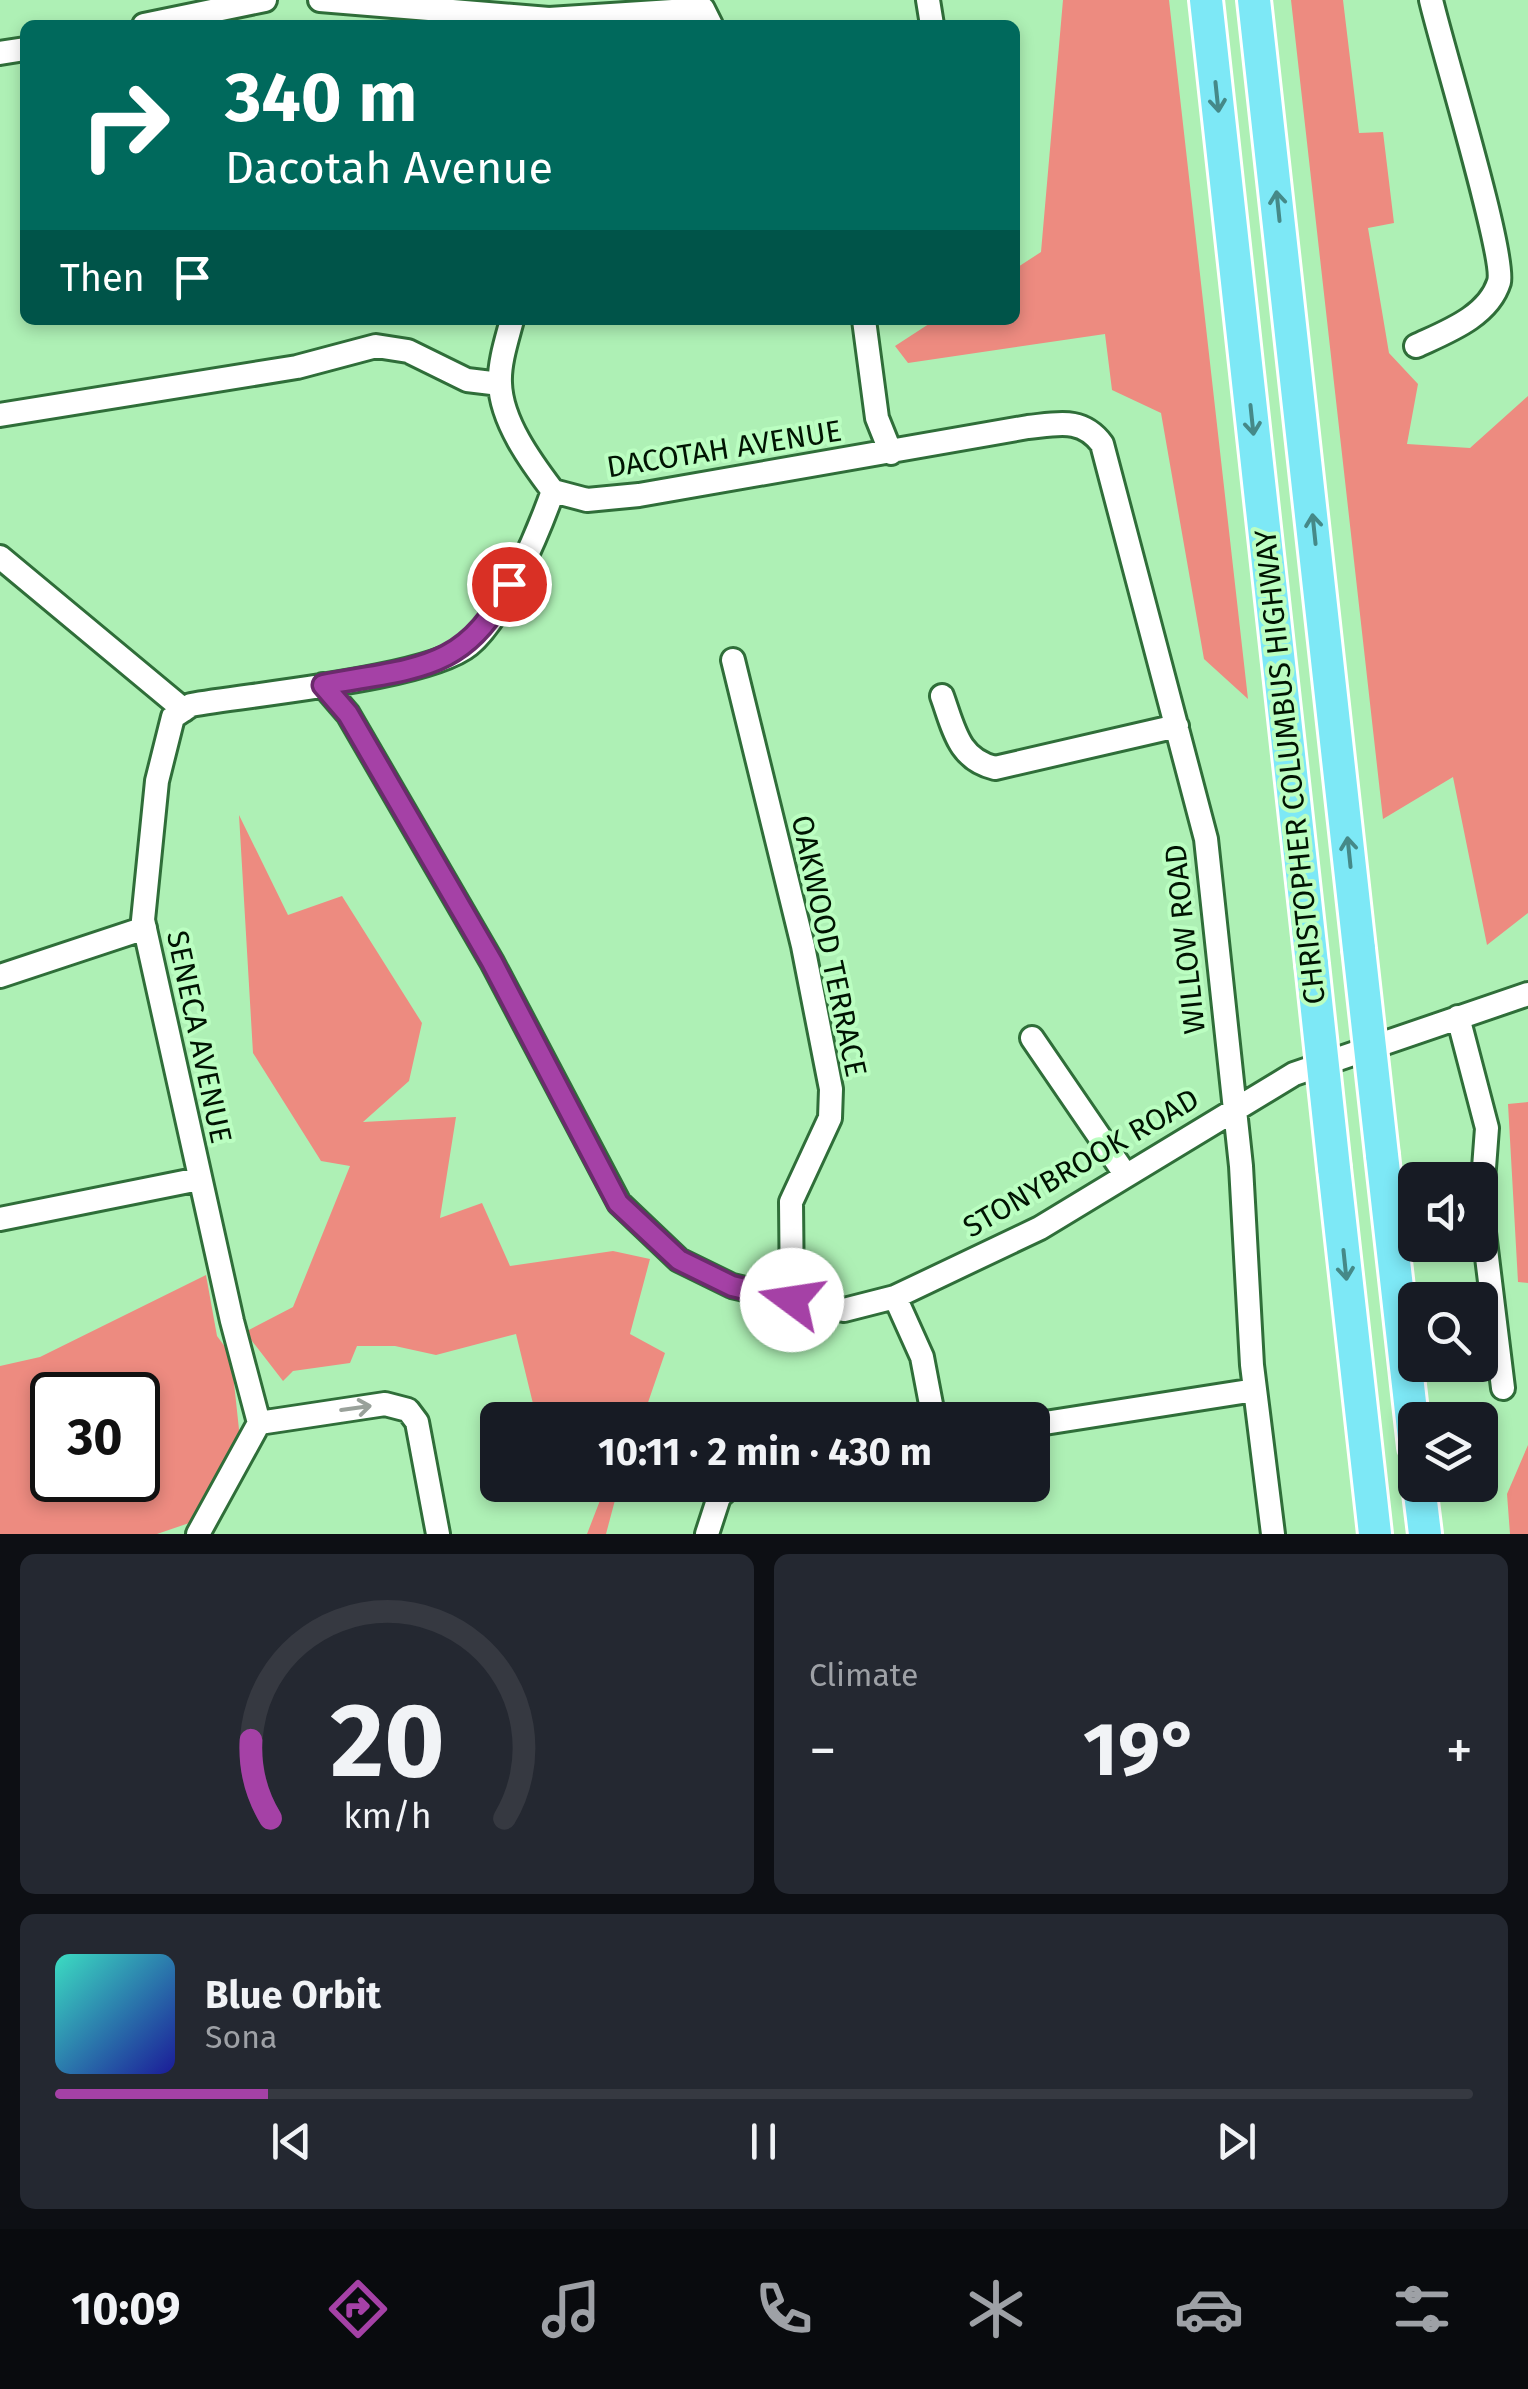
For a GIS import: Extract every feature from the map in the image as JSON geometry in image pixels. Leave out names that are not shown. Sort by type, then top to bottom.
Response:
[{"type":"highway","name":"CHRISTOPHER COLUMBUS HIGHWAY","points":[[1206,0],[1376,1534]]},
{"type":"highway","name":"CHRISTOPHER COLUMBUS HIGHWAY","points":[[1254,0],[1410,1402]]},
{"type":"highway","points":[[1421,1502],[1425,1534]]},
{"type":"street","points":[[168,20],[265,0]]},
{"type":"street","points":[[320,0],[475,16],[703,9],[709,20]]},
{"type":"street","points":[[1416,346],[1461,326],[1489,300],[1500,280],[1493,239],[1431,0]]},
{"type":"street","points":[[0,556],[184,710],[223,699],[323,685],[442,658],[468,646],[495,614],[553,491],[531,461],[507,412],[500,384],[511,325]]},
{"type":"street","points":[[865,325],[877,418],[890,452]]},
{"type":"street","points":[[0,415],[297,367],[376,346],[408,351],[467,380],[500,384]]},
{"type":"street","name":"DACOTAH AVENUE","points":[[553,491],[587,500],[639,495],[1028,426],[1074,422]]},
{"type":"street","name":"WILLOW ROAD","points":[[1074,422],[1093,432],[1112,472],[1206,839],[1234,1108],[1256,1390],[1273,1534]]},
{"type":"street","name":"OAKWOOD TERRACE","points":[[733,660],[803,946],[831,1089],[830,1118],[791,1202],[792,1300]]},
{"type":"street","name":"STONYBROOK ROAD","points":[[323,685],[348,714],[492,962],[618,1203],[679,1260],[732,1286],[844,1310],[895,1297],[1040,1228],[1294,1074],[1528,994]]},
{"type":"street","points":[[942,696],[961,748],[974,763],[995,768],[1177,726]]},
{"type":"street","name":"SENECA AVENUE","points":[[184,710],[174,717],[157,781],[145,928],[232,1321],[259,1423]]},
{"type":"street","points":[[0,976],[145,928]]},
{"type":"street","points":[[1458,1016],[1487,1128],[1482,1222],[1503,1388]]},
{"type":"street","points":[[1032,1038],[1125,1174]]},
{"type":"street","points":[[0,1219],[200,1179]]},
{"type":"street","points":[[895,1297],[922,1358],[931,1402]]},
{"type":"street","points":[[1050,1422],[1256,1390]]},
{"type":"street","points":[[198,1534],[259,1423],[385,1404],[408,1410],[417,1422],[438,1534]]},
{"type":"street","points":[[708,1534],[717,1502]]},
{"type":"shaded area","points":[[1063,0],[1169,0],[1248,699],[1204,659],[1161,413],[1112,390],[1105,334],[908,363],[895,346],[927,325],[1020,325],[1020,266],[1041,252]]},
{"type":"shaded area","points":[[1291,0],[1343,0],[1359,133],[1383,132],[1394,223],[1368,228],[1389,353],[1418,384],[1407,444],[1470,448],[1528,396],[1528,913],[1487,945],[1453,777],[1383,819]]},
{"type":"shaded area","points":[[239,815],[288,915],[342,896],[422,1023],[409,1081],[363,1122],[456,1117],[440,1218],[482,1203],[510,1266],[613,1251],[650,1259],[630,1334],[665,1353],[648,1402],[533,1402],[516,1334],[436,1355],[395,1346],[357,1346],[350,1363],[293,1371],[283,1381],[245,1332],[293,1307],[350,1166],[321,1161],[253,1053]]},
{"type":"shaded area","points":[[1528,1102],[1528,1283],[1518,1282],[1508,1104]]},
{"type":"shaded area","points":[[206,1275],[217,1336],[231,1355],[241,1448],[195,1521],[157,1534],[0,1534],[0,1366],[40,1357]]},
{"type":"shaded area","points":[[1528,1445],[1528,1534],[1510,1534],[1507,1494]]},
{"type":"shaded area","points":[[599,1502],[614,1502],[606,1534],[587,1534]]},
{"type":"route","points":[[509,584],[495,614],[468,646],[442,658],[323,685],[348,714],[492,962],[618,1203],[638,1226],[679,1260],[732,1286],[792,1300]]}]
